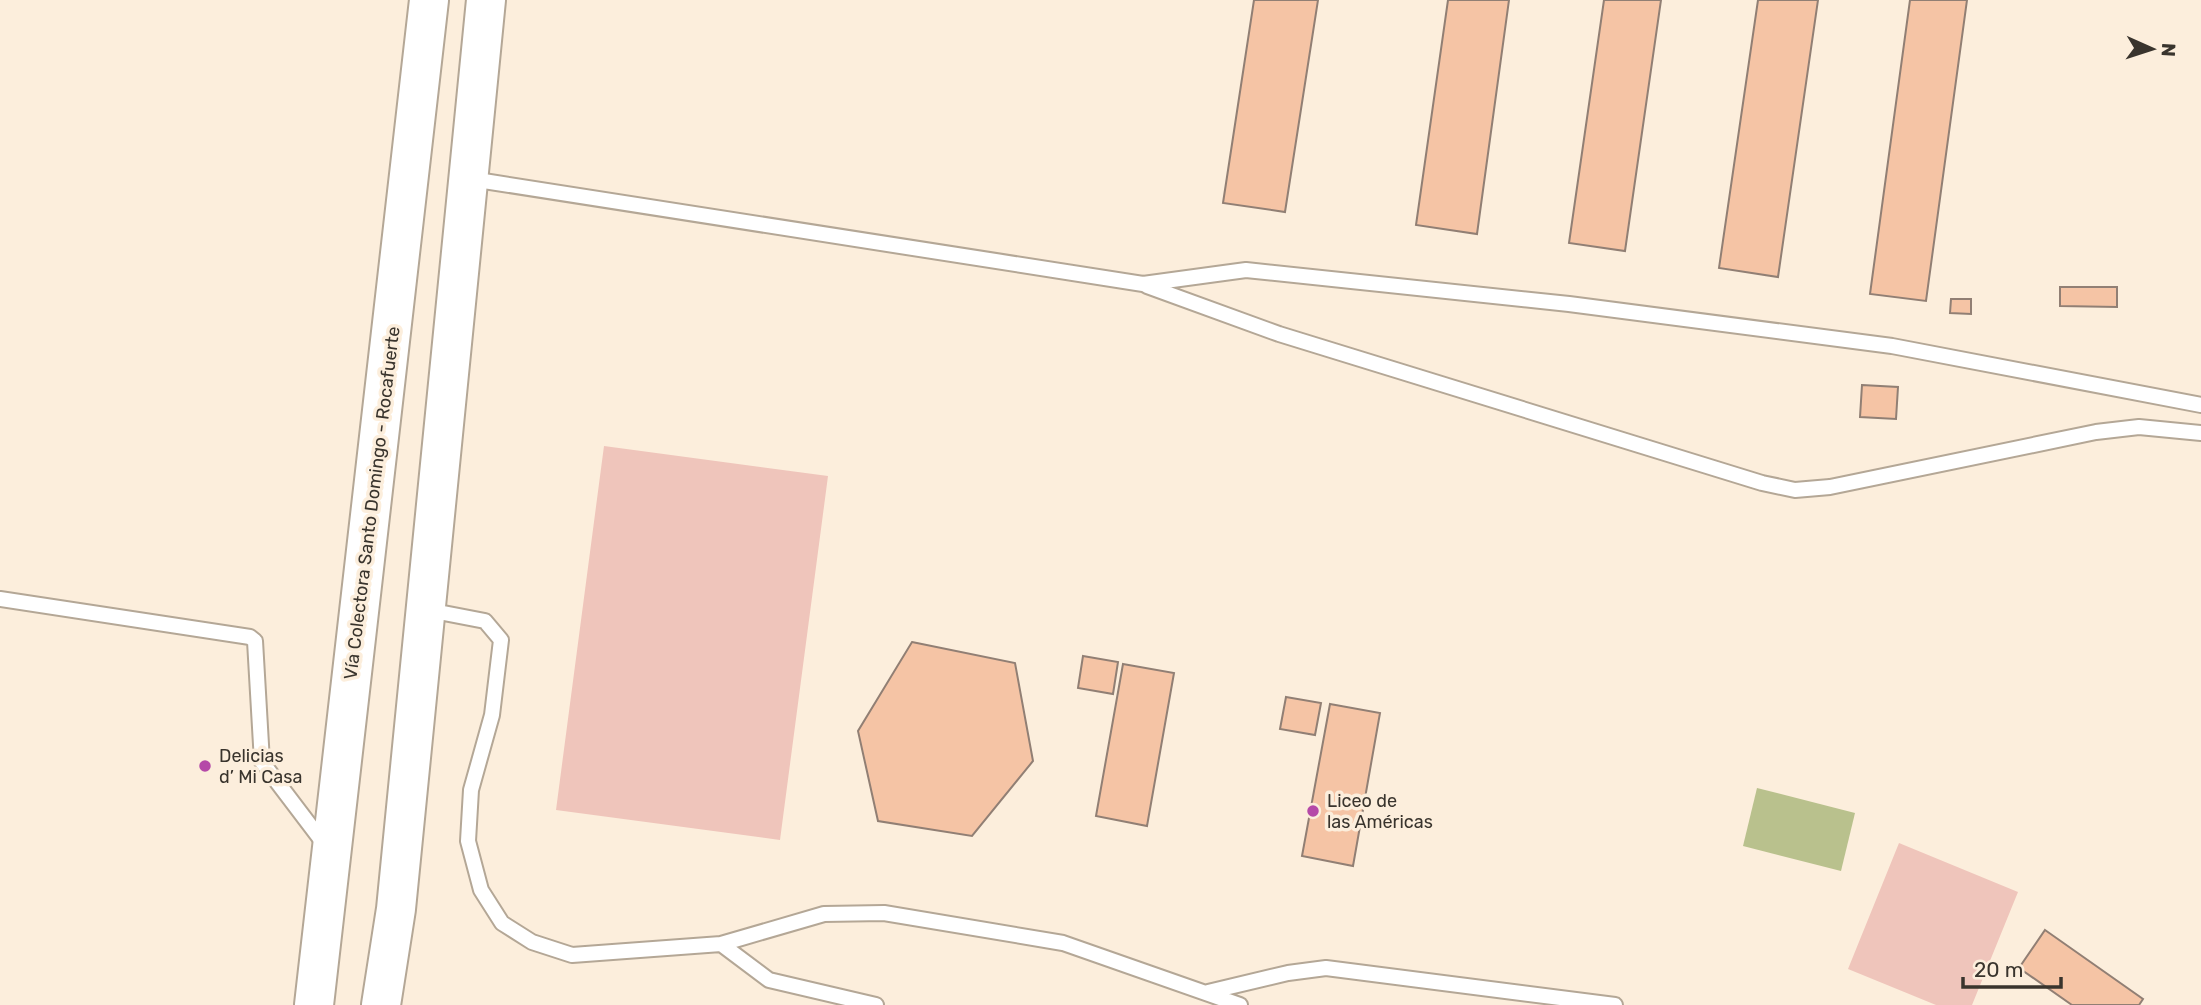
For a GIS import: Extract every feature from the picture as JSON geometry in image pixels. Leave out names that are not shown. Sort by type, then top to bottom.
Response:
[{"type":"highway","name":"Vía Colectora Santo Domingo - Rocafuerte","points":[[314,1005],[429,0]]},
{"type":"highway","points":[[381,1005],[396,909],[423,609],[486,0]]},
{"type":"lane","points":[[466,178],[1143,284],[1279,334],[1762,484],[1795,490],[1830,487],[2096,432],[2138,427],[2201,433]]},
{"type":"lane","points":[[1143,284],[1246,270],[1569,304],[1892,346],[2201,405]]},
{"type":"lane","points":[[0,600],[250,637],[255,641],[262,762],[331,854]]},
{"type":"lane","points":[[423,609],[485,621],[501,640],[492,715],[471,790],[468,841],[481,890],[502,923],[532,942],[572,954],[721,944],[824,914],[884,913],[1063,943],[1240,1005]]},
{"type":"lane","points":[[721,944],[769,980],[876,1005]]},
{"type":"lane","points":[[1206,992],[1326,968],[1529,1000],[1615,1005]]},
{"type":"shaded area","points":[[604,446],[828,476],[780,840],[556,810]]},
{"type":"shaded area","points":[[1757,788],[1855,813],[1841,871],[1743,846]]},
{"type":"shaded area","points":[[1899,843],[2018,892],[1972,1005],[1936,1005],[1848,969]]},
{"type":"building","points":[[1254,0],[1318,0],[1285,212],[1223,203]]},
{"type":"building","points":[[1448,0],[1509,0],[1477,234],[1416,225]]},
{"type":"building","points":[[1604,0],[1661,0],[1625,251],[1569,243]]},
{"type":"building","points":[[1758,0],[1818,0],[1778,277],[1719,268]]},
{"type":"building","points":[[1910,0],[1967,0],[1926,301],[1870,294]]},
{"type":"building","points":[[2060,287],[2117,287],[2117,307],[2060,306]]},
{"type":"building","points":[[1951,299],[1971,299],[1971,314],[1950,313]]},
{"type":"building","points":[[1862,385],[1898,387],[1896,419],[1860,417]]},
{"type":"building","points":[[912,642],[1015,663],[1033,761],[972,836],[878,821],[858,731]]},
{"type":"building","points":[[1083,656],[1118,662],[1113,694],[1078,688]]},
{"type":"building","points":[[1123,664],[1174,673],[1147,826],[1096,816]]},
{"type":"building","points":[[1286,697],[1321,703],[1315,735],[1280,729]]},
{"type":"building","points":[[1330,704],[1380,713],[1353,866],[1302,856]]},
{"type":"building","points":[[2045,930],[2143,999],[2139,1005],[2072,1005],[2019,968]]},
{"type":"place","name":"Delicias d’ Mi Casa","points":[[205,766]]},
{"type":"place","name":"Liceo de las Américas","points":[[1313,811]]}]
